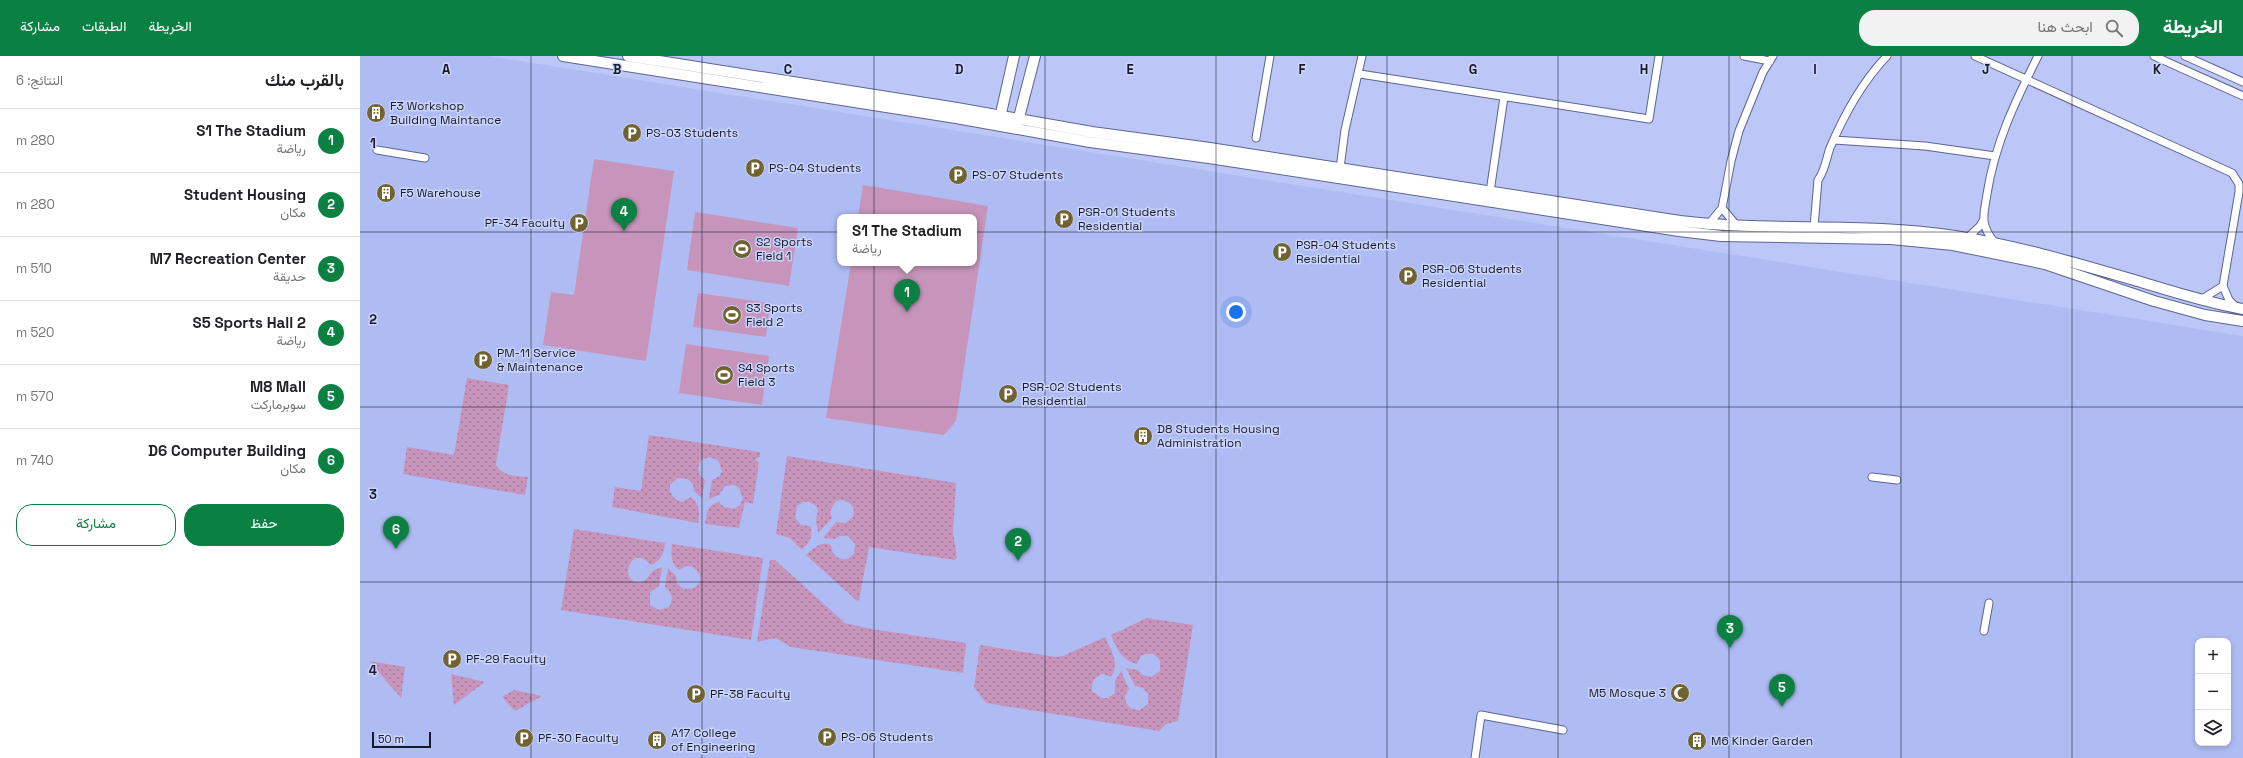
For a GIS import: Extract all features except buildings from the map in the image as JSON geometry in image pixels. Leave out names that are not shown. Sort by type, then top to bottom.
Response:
[{"type":"main road","points":[[563,56],[999,121]]},
{"type":"main road","points":[[628,56],[1017,124],[1679,231],[1721,236],[1891,239],[1953,246],[2045,264],[2154,301],[2204,315],[2243,321]]},
{"type":"main road","points":[[999,121],[1014,56]]},
{"type":"main road","points":[[1017,124],[1035,56]]},
{"type":"main road","points":[[1017,124],[1340,168],[1708,225],[1892,229],[1967,238],[2048,254],[2241,309]]},
{"type":"street","points":[[1256,138],[1270,56]]},
{"type":"street","points":[[1340,168],[1345,130],[1360,74],[1362,56]]},
{"type":"street","points":[[1360,74],[1649,119],[1658,56]]},
{"type":"street","points":[[1708,225],[1722,208],[1731,161],[1739,132],[1747,109],[1771,59],[1744,56]]},
{"type":"street","points":[[1814,227],[1818,180],[1822,175],[1834,140],[1845,115],[1858,94],[1887,56]]},
{"type":"street","points":[[1975,56],[2232,173],[2243,175]]},
{"type":"street","points":[[1995,243],[1988,235],[1984,219],[1995,156],[1999,140],[2038,56]]},
{"type":"street","points":[[2154,56],[2243,96]]},
{"type":"street","points":[[2185,56],[2243,82]]},
{"type":"street","points":[[1490,192],[1504,97]]},
{"type":"street","points":[[1834,140],[1925,146],[1995,156]]},
{"type":"street","points":[[376,150],[425,158]]},
{"type":"street","points":[[2232,173],[2239,184],[2239,192],[2223,286],[2229,300],[2241,309]]},
{"type":"street","points":[[1722,208],[1737,226]]},
{"type":"street","points":[[1967,238],[1984,219]]},
{"type":"street","points":[[2202,299],[2223,286]]},
{"type":"street","points":[[1872,477],[1897,480]]},
{"type":"street","points":[[1984,631],[1989,603]]},
{"type":"street","points":[[1474,758],[1481,715],[1562,730]]},
{"type":"shaded area","points":[[360,56],[489,56],[2243,336],[2243,758],[360,758]]},
{"type":"shaded area","points":[[594,159],[674,171],[646,361],[543,345],[551,292],[574,295]]},
{"type":"shaded area","points":[[863,185],[988,206],[956,421],[944,435],[826,418],[851,266],[977,266],[977,214],[858,214]]},
{"type":"shaded area","name":"S2 Sports Field 1","points":[[695,212],[798,228],[789,286],[687,270]]},
{"type":"shaded area","name":"S3 Sports Field 2","points":[[698,293],[770,303],[766,337],[693,327]]},
{"type":"shaded area","name":"S4 Sports Field 3","points":[[686,344],[769,356],[762,405],[679,393]]},
{"type":"shaded area","points":[[467,378],[509,385],[496,464],[501,471],[505,473],[514,476],[528,477],[525,495],[403,474],[407,447],[454,455]]},
{"type":"shaded area","points":[[649,435],[760,452],[760,457],[755,459],[759,463],[753,504],[745,502],[739,528],[705,524],[708,510],[712,505],[719,502],[724,507],[734,509],[740,505],[743,498],[739,488],[734,485],[725,486],[719,495],[709,499],[712,480],[720,476],[722,471],[718,460],[709,457],[701,460],[698,468],[700,476],[705,480],[702,498],[694,491],[693,484],[688,479],[677,478],[670,485],[670,492],[675,499],[682,502],[691,497],[696,503],[699,512],[698,523],[612,507],[615,487],[641,491]]},
{"type":"shaded area","points":[[787,456],[956,483],[953,532],[957,558],[954,560],[869,547],[859,601],[856,600],[806,555],[818,546],[824,544],[831,545],[834,554],[840,559],[847,559],[854,554],[855,544],[848,536],[840,536],[835,539],[823,538],[836,522],[846,523],[853,517],[853,508],[848,502],[842,500],[836,501],[830,511],[832,518],[818,533],[816,520],[818,509],[814,504],[809,502],[803,502],[797,506],[795,518],[801,525],[810,526],[811,530],[810,539],[802,550],[790,538],[776,534]]},
{"type":"shaded area","points":[[574,529],[665,543],[660,559],[651,565],[643,558],[635,558],[631,561],[628,570],[628,574],[633,581],[642,582],[646,580],[654,570],[662,567],[659,586],[650,592],[650,605],[659,610],[669,607],[672,599],[671,594],[665,587],[668,568],[676,576],[677,583],[683,589],[694,588],[700,580],[698,572],[693,567],[686,566],[679,570],[676,567],[672,558],[672,544],[763,558],[751,640],[561,610]]},
{"type":"shaded area","points":[[770,560],[775,560],[845,623],[871,629],[966,643],[963,673],[791,647],[776,638],[757,642]]},
{"type":"shaded area","points":[[1147,618],[1193,625],[1178,721],[1166,724],[1159,731],[986,703],[974,687],[980,645],[1056,657],[1063,656],[1105,637],[1114,657],[1114,672],[1111,677],[1103,674],[1096,678],[1092,685],[1092,691],[1101,698],[1108,698],[1115,693],[1115,681],[1121,671],[1129,689],[1125,696],[1126,703],[1131,709],[1140,710],[1148,704],[1148,694],[1143,688],[1135,686],[1126,668],[1138,670],[1142,675],[1151,677],[1160,671],[1160,661],[1156,656],[1149,654],[1141,656],[1137,664],[1127,660],[1120,653],[1111,635]]},
{"type":"shaded area","points":[[369,661],[405,667],[401,698]]},
{"type":"shaded area","points":[[451,674],[485,682],[454,705]]},
{"type":"shaded area","points":[[514,690],[542,696],[515,711],[502,697]]},
{"type":"place","name":"F3 Workshop Building Maintance","points":[[376,113]]},
{"type":"place","name":"PS-03 Students","points":[[632,133]]},
{"type":"place","name":"PS-04 Students","points":[[755,168]]},
{"type":"place","name":"PS-07 Students","points":[[958,175]]},
{"type":"place","name":"F5 Warehouse","points":[[386,193]]},
{"type":"place","name":"PSR-01 Students Residential","points":[[1064,219]]},
{"type":"place","name":"PF-34 Faculty","points":[[579,223]]},
{"type":"place","name":"S5 Sports Hall 2","points":[[624,231]]},
{"type":"place","name":"S2 Sports Field 1","points":[[742,249]]},
{"type":"place","name":"PSR-04 Students Residential","points":[[1282,252]]},
{"type":"place","name":"PSR-06 Students Residential","points":[[1408,276]]},
{"type":"place","name":"S1 The Stadium","points":[[907,312]]},
{"type":"place","name":"S3 Sports Field 2","points":[[732,315]]},
{"type":"place","name":"PM-11 Service & Maintenance","points":[[483,360]]},
{"type":"place","name":"S4 Sports Field 3","points":[[724,375]]},
{"type":"place","name":"PSR-02 Students Residential","points":[[1008,394]]},
{"type":"place","name":"D8 Students Housing Administration","points":[[1143,436]]},
{"type":"place","name":"D6 Computer Building","points":[[396,549]]},
{"type":"place","name":"Student Housing","points":[[1018,561]]},
{"type":"place","name":"M7 Recreation Center","points":[[1730,648]]},
{"type":"place","name":"PF-29 Faculty","points":[[452,659]]},
{"type":"place","name":"M5 Mosque 3","points":[[1680,693]]},
{"type":"place","name":"PF-38 Faculty","points":[[696,694]]},
{"type":"place","name":"M8 Mall","points":[[1782,707]]},
{"type":"place","name":"PS-06 Students","points":[[827,737]]},
{"type":"place","name":"PF-30 Faculty","points":[[524,738]]},
{"type":"place","name":"A17 College of Engineering","points":[[657,740]]},
{"type":"place","name":"M6 Kinder Garden","points":[[1697,741]]}]
